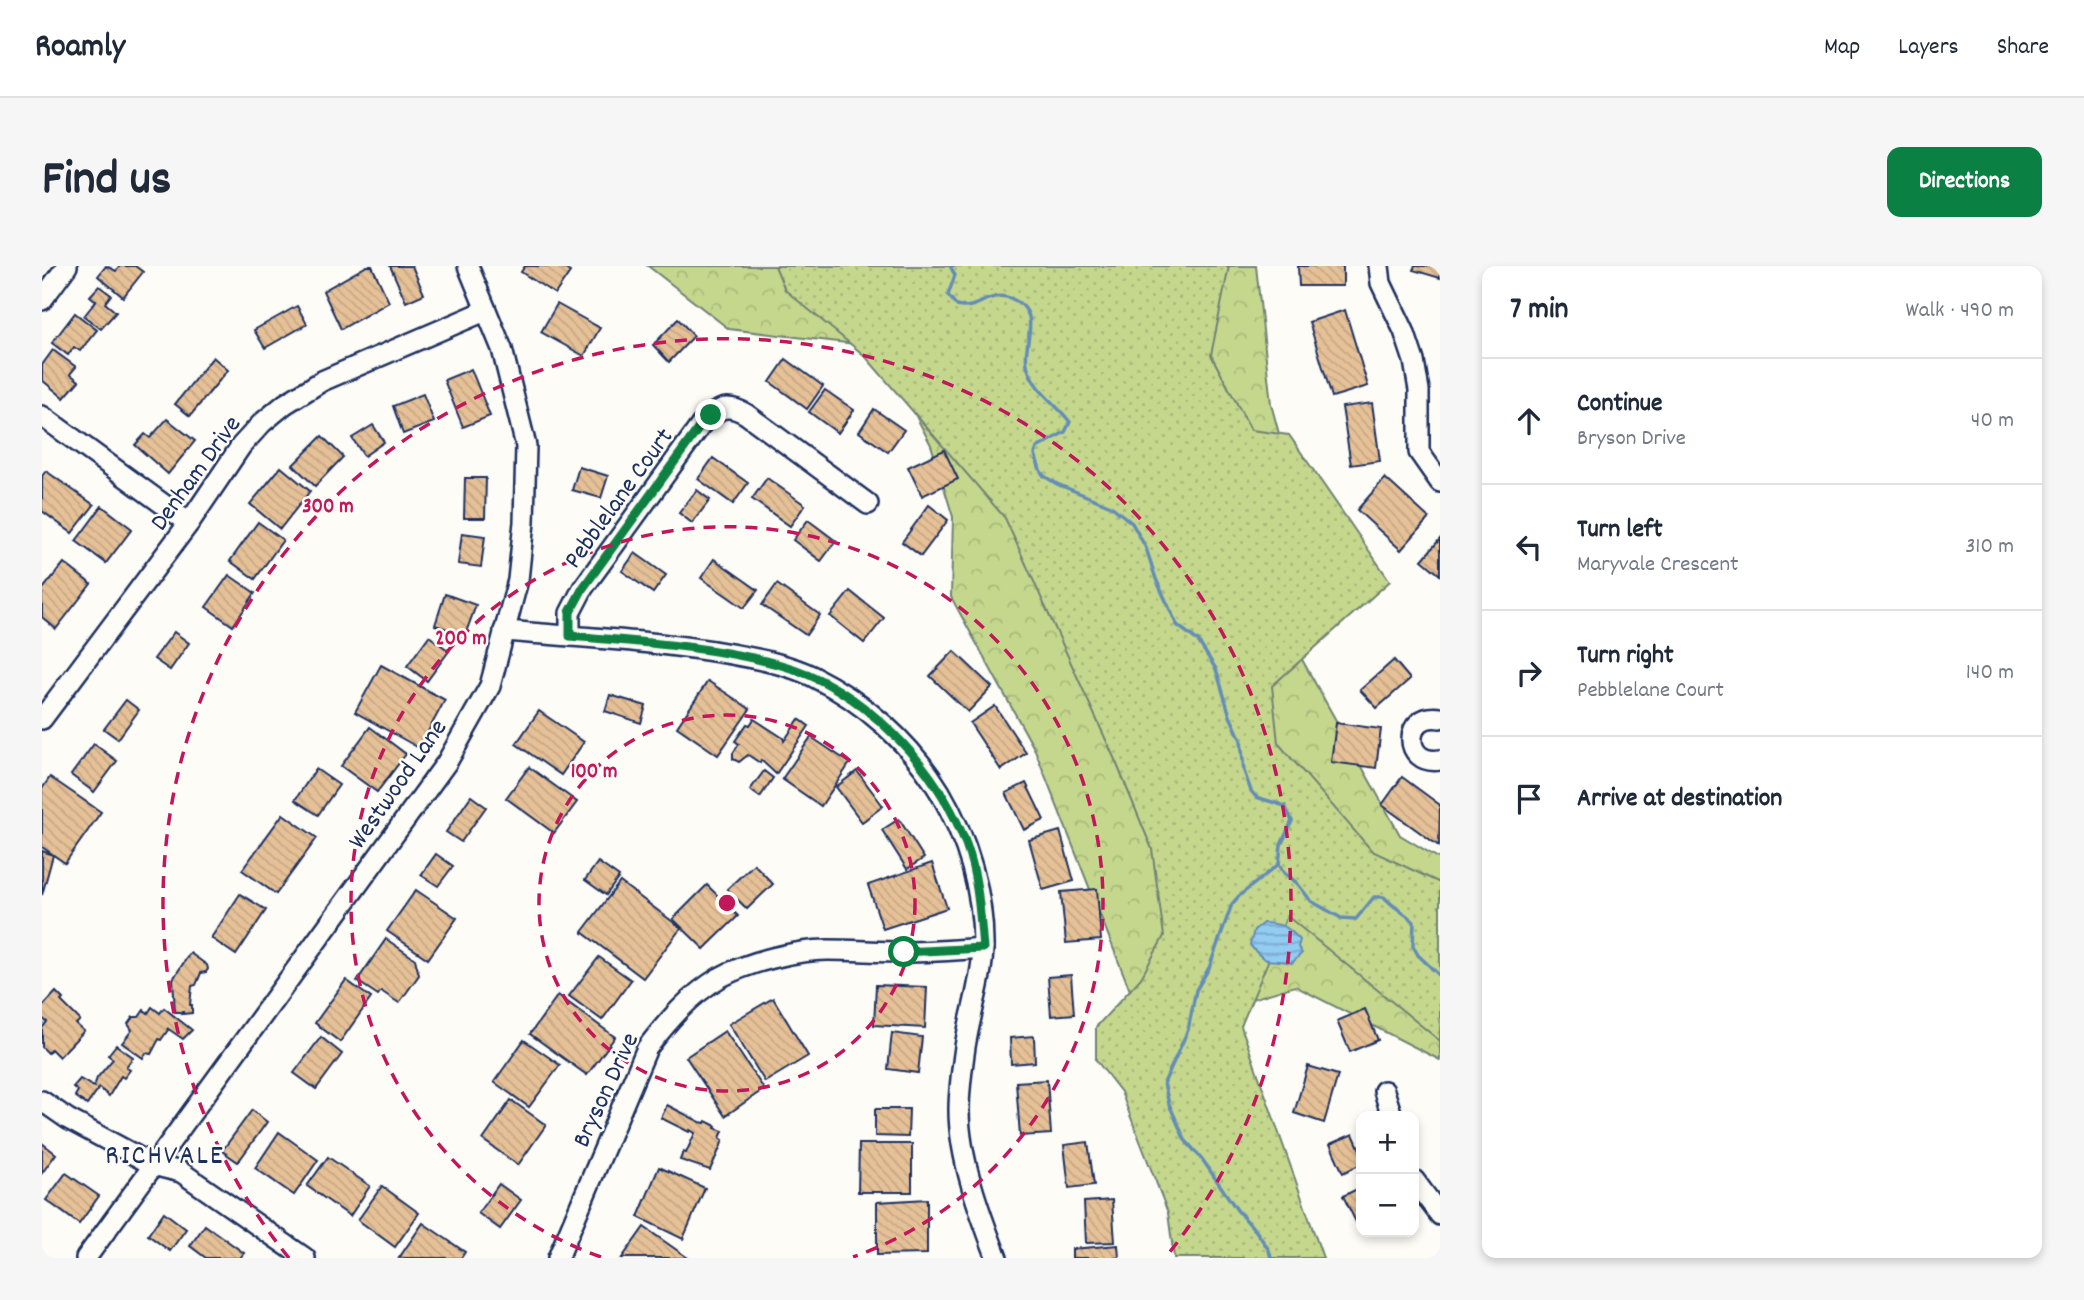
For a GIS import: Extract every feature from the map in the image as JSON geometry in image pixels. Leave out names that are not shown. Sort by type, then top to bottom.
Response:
[{"type":"street","points":[[42,300],[67,266]]},
{"type":"street","name":"Westwood Lane","points":[[86,1258],[447,762],[490,686],[518,580],[527,446],[502,349],[468,266]]},
{"type":"street","points":[[1379,266],[1381,283],[1404,331],[1414,361],[1419,390],[1419,452],[1440,482]]},
{"type":"street","name":"Denham Drive","points":[[42,719],[189,523],[241,446],[262,423],[285,404],[321,381],[485,311]]},
{"type":"street","name":"Pebblelane Court","points":[[570,636],[570,612],[583,588],[701,425],[723,408],[734,407],[746,414],[868,504]]},
{"type":"street","points":[[42,416],[189,523]]},
{"type":"street","points":[[504,631],[708,650],[782,665],[811,676],[874,715],[909,750],[953,814],[967,845],[975,881],[983,948],[965,1044],[958,1113],[967,1165],[986,1231],[997,1258]]},
{"type":"street","points":[[1440,718],[1423,719],[1413,730],[1411,737],[1419,756],[1432,761],[1440,760]]},
{"type":"street","name":"Bryson Drive","points":[[558,1258],[647,1048],[668,1020],[717,979],[757,963],[825,950],[904,952],[983,948]]},
{"type":"street","points":[[1384,1091],[1390,1111]]},
{"type":"street","points":[[42,1101],[68,1119],[153,1165],[181,1172],[305,1258]]},
{"type":"street","points":[[1419,1187],[1440,1215]]},
{"type":"green space","points":[[648,266],[1256,266],[1271,404],[1302,519],[1295,647],[1400,835],[1440,859],[1440,1060],[1295,986],[1146,1031],[1035,750],[951,597],[953,517],[931,445],[880,347],[729,329]]},
{"type":"green space","points":[[775,266],[1229,266],[1211,355],[1251,430],[1289,435],[1390,581],[1272,686],[1278,743],[1372,851],[1440,883],[1440,1041],[1287,916],[1241,1026],[1323,1258],[1174,1258],[1168,1213],[1121,1092],[1096,1060],[1096,1027],[1141,978],[1164,936],[1152,849],[1116,762],[1005,518],[865,356],[785,290]]},
{"type":"water","points":[[1263,923],[1284,926],[1300,940],[1298,947],[1302,953],[1292,963],[1261,957],[1250,945],[1254,930]]},
{"type":"building","points":[[106,266],[116,271],[120,266],[135,266],[143,272],[123,297],[98,276]]},
{"type":"building","points":[[367,266],[372,266],[389,302],[341,329],[323,291]]},
{"type":"building","points":[[390,266],[412,266],[424,294],[406,302]]},
{"type":"building","points":[[525,266],[560,266],[570,272],[555,294],[521,272]]},
{"type":"building","points":[[1298,266],[1343,266],[1343,286],[1299,286]]},
{"type":"building","points":[[1415,266],[1440,266],[1440,278],[1413,270]]},
{"type":"building","points":[[99,286],[111,295],[105,303],[116,312],[101,329],[84,316],[96,301],[90,296]]},
{"type":"building","points":[[557,304],[600,328],[584,356],[541,332]]},
{"type":"building","points":[[297,306],[307,324],[265,348],[254,330]]},
{"type":"building","points":[[1345,310],[1368,386],[1332,397],[1309,322]]},
{"type":"building","points":[[75,313],[97,330],[80,351],[74,347],[68,355],[52,343]]},
{"type":"building","points":[[678,319],[694,336],[669,362],[653,345]]},
{"type":"building","points":[[53,350],[76,367],[70,374],[79,381],[64,398],[42,380],[42,365]]},
{"type":"building","points":[[213,357],[228,370],[190,416],[175,404]]},
{"type":"building","points":[[786,359],[823,386],[807,409],[770,382]]},
{"type":"building","points":[[471,369],[490,416],[463,427],[444,380]]},
{"type":"building","points":[[825,390],[854,410],[838,433],[809,412]]},
{"type":"building","points":[[423,394],[434,422],[403,434],[393,406]]},
{"type":"building","points":[[1372,403],[1380,461],[1351,465],[1342,407]]},
{"type":"building","points":[[874,409],[904,430],[888,452],[859,432]]},
{"type":"building","points":[[167,419],[195,441],[168,474],[135,445],[145,434],[150,438]]},
{"type":"building","points":[[373,425],[384,442],[364,456],[352,438]]},
{"type":"building","points":[[322,436],[343,457],[315,486],[293,465]]},
{"type":"building","points":[[944,450],[958,479],[922,496],[908,467]]},
{"type":"building","points":[[713,458],[748,483],[733,504],[698,479]]},
{"type":"building","points":[[281,467],[310,491],[280,529],[250,504]]},
{"type":"building","points":[[579,467],[608,476],[601,498],[572,490]]},
{"type":"building","points":[[46,471],[94,505],[72,533],[42,511],[42,476]]},
{"type":"building","points":[[465,478],[486,478],[485,518],[464,518]]},
{"type":"building","points":[[767,478],[805,505],[790,526],[752,499]]},
{"type":"building","points":[[1385,478],[1429,518],[1401,550],[1357,510]]},
{"type":"building","points":[[697,490],[710,500],[692,523],[679,513]]},
{"type":"building","points":[[929,505],[948,520],[921,556],[902,542]]},
{"type":"building","points":[[102,506],[132,529],[106,563],[76,541]]},
{"type":"building","points":[[808,520],[836,541],[821,561],[793,540]]},
{"type":"building","points":[[258,522],[283,540],[255,579],[230,561]]},
{"type":"building","points":[[462,533],[485,536],[481,567],[458,564]]},
{"type":"building","points":[[1440,539],[1440,575],[1422,560]]},
{"type":"building","points":[[635,553],[666,575],[653,593],[622,571]]},
{"type":"building","points":[[714,559],[758,590],[744,608],[701,578]]},
{"type":"building","points":[[64,563],[91,584],[56,629],[42,617],[42,590]]},
{"type":"building","points":[[229,575],[255,593],[233,626],[206,607]]},
{"type":"building","points":[[777,584],[820,615],[806,635],[762,605]]},
{"type":"building","points":[[850,591],[884,618],[864,643],[830,616]]},
{"type":"building","points":[[445,594],[476,605],[465,635],[435,625]]},
{"type":"building","points":[[174,632],[189,643],[170,670],[154,659]]},
{"type":"building","points":[[429,636],[449,651],[427,681],[407,666]]},
{"type":"building","points":[[954,651],[992,687],[968,712],[930,676]]},
{"type":"building","points":[[1394,660],[1410,679],[1377,708],[1360,690]]},
{"type":"building","points":[[381,665],[445,700],[419,748],[355,712]]},
{"type":"building","points":[[708,681],[750,709],[718,755],[677,727]]},
{"type":"building","points":[[610,695],[646,706],[641,723],[605,711]]},
{"type":"building","points":[[126,700],[139,710],[118,739],[104,729]]},
{"type":"building","points":[[995,706],[1026,753],[1001,770],[970,723]]},
{"type":"building","points":[[539,711],[584,742],[561,775],[516,744]]},
{"type":"building","points":[[754,719],[784,741],[799,719],[809,726],[776,774],[761,760],[760,763],[748,755],[739,762],[733,759],[733,753],[739,744],[735,741]]},
{"type":"building","points":[[1336,723],[1381,729],[1376,768],[1331,762]]},
{"type":"building","points":[[370,727],[406,754],[377,792],[341,766]]},
{"type":"building","points":[[811,737],[850,763],[821,806],[782,779]]},
{"type":"building","points":[[94,744],[117,761],[94,792],[71,775]]},
{"type":"building","points":[[529,767],[577,802],[554,833],[506,798]]},
{"type":"building","points":[[316,769],[339,785],[318,815],[295,800]]},
{"type":"building","points":[[764,771],[773,778],[760,797],[750,790]]},
{"type":"building","points":[[857,771],[883,806],[862,822],[836,787]]},
{"type":"building","points":[[50,777],[101,812],[65,863],[42,847],[42,789]]},
{"type":"building","points":[[1402,777],[1440,805],[1439,846],[1382,805]]},
{"type":"building","points":[[1026,783],[1044,820],[1024,830],[1006,793]]},
{"type":"building","points":[[471,796],[486,807],[461,842],[446,832]]},
{"type":"building","points":[[283,814],[317,838],[276,894],[242,870]]},
{"type":"building","points":[[899,819],[924,858],[907,869],[882,830]]},
{"type":"building","points":[[1060,831],[1074,881],[1043,890],[1029,840]]},
{"type":"building","points":[[42,851],[53,855],[42,895]]},
{"type":"building","points":[[436,854],[453,866],[438,886],[421,875]]},
{"type":"building","points":[[598,862],[619,877],[606,895],[585,880]]},
{"type":"building","points":[[932,863],[947,908],[883,929],[868,885]]},
{"type":"building","points":[[754,864],[773,884],[747,909],[727,889]]},
{"type":"building","points":[[620,882],[681,928],[643,978],[582,932]]},
{"type":"building","points":[[707,885],[738,916],[704,949],[673,919]]},
{"type":"building","points":[[1097,889],[1101,940],[1066,943],[1061,892]]},
{"type":"building","points":[[416,890],[457,918],[428,959],[387,931]]},
{"type":"building","points":[[240,894],[266,910],[236,955],[211,938]]},
{"type":"building","points":[[386,939],[415,959],[419,975],[399,1003],[381,991],[378,995],[357,981]]},
{"type":"building","points":[[190,953],[207,965],[208,969],[201,973],[196,985],[192,986],[192,1013],[182,1014],[183,1012],[175,1012],[173,979]]},
{"type":"building","points":[[599,957],[631,980],[602,1020],[569,996]]},
{"type":"building","points":[[1071,975],[1074,1014],[1051,1016],[1048,977]]},
{"type":"building","points":[[346,980],[371,998],[340,1042],[315,1023]]},
{"type":"building","points":[[876,985],[927,987],[925,1028],[874,1025]]},
{"type":"building","points":[[56,992],[80,1020],[76,1024],[84,1031],[59,1057],[51,1049],[48,1053],[42,1047],[42,1028],[47,1022],[42,1018],[42,1007]]},
{"type":"building","points":[[558,995],[615,1037],[587,1075],[530,1034]]},
{"type":"building","points":[[773,998],[808,1056],[765,1082],[729,1024]]},
{"type":"building","points":[[152,1007],[160,1013],[164,1008],[192,1030],[183,1039],[167,1028],[151,1054],[146,1053],[143,1058],[122,1043],[132,1030],[128,1024],[133,1017],[139,1017],[144,1010],[148,1013]]},
{"type":"building","points":[[1365,1009],[1378,1040],[1350,1052],[1337,1021]]},
{"type":"building","points":[[725,1031],[764,1089],[725,1116],[686,1057]]},
{"type":"building","points":[[892,1033],[922,1037],[918,1073],[888,1069]]},
{"type":"building","points":[[1034,1036],[1035,1062],[1011,1064],[1010,1038]]},
{"type":"building","points":[[321,1037],[342,1054],[316,1089],[294,1073]]},
{"type":"building","points":[[524,1040],[560,1065],[529,1107],[494,1082]]},
{"type":"building","points":[[116,1045],[133,1057],[126,1067],[130,1070],[124,1078],[121,1076],[109,1096],[99,1088],[87,1105],[75,1096],[78,1091],[73,1087],[80,1079],[94,1087],[97,1078],[113,1059],[108,1055]]},
{"type":"building","points":[[1308,1066],[1338,1075],[1324,1123],[1294,1113]]},
{"type":"building","points":[[1047,1080],[1051,1134],[1020,1136],[1016,1082]]},
{"type":"building","points":[[511,1100],[546,1125],[518,1165],[483,1140]]},
{"type":"building","points":[[667,1105],[723,1131],[720,1138],[723,1140],[710,1170],[680,1160],[695,1133],[661,1118]]},
{"type":"building","points":[[875,1109],[909,1109],[908,1137],[875,1136]]},
{"type":"building","points":[[252,1110],[267,1122],[238,1162],[222,1151]]},
{"type":"building","points":[[279,1132],[318,1160],[294,1195],[255,1168]]},
{"type":"building","points":[[1353,1134],[1356,1141],[1356,1166],[1343,1173],[1330,1144]]},
{"type":"building","points":[[1088,1142],[1094,1185],[1069,1188],[1064,1145]]},
{"type":"building","points":[[42,1143],[56,1154],[42,1173]]},
{"type":"building","points":[[859,1144],[912,1144],[912,1192],[858,1192]]},
{"type":"building","points":[[328,1157],[370,1186],[350,1216],[307,1186]]},
{"type":"building","points":[[659,1167],[705,1188],[683,1239],[638,1217]]},
{"type":"building","points":[[66,1173],[99,1196],[79,1224],[46,1200]]},
{"type":"building","points":[[499,1184],[521,1200],[500,1229],[478,1213]]},
{"type":"building","points":[[382,1186],[419,1213],[395,1247],[358,1220]]},
{"type":"building","points":[[1356,1190],[1356,1222],[1343,1196]]},
{"type":"building","points":[[927,1199],[927,1254],[877,1255],[877,1202]]},
{"type":"building","points":[[1112,1200],[1115,1242],[1086,1243],[1084,1202]]},
{"type":"building","points":[[164,1212],[186,1229],[170,1251],[148,1235]]},
{"type":"building","points":[[423,1223],[465,1252],[461,1258],[399,1258]]},
{"type":"building","points":[[205,1225],[244,1253],[240,1258],[206,1258],[190,1246]]},
{"type":"building","points":[[644,1227],[688,1258],[622,1258]]},
{"type":"building","points":[[1118,1245],[1119,1258],[1072,1258],[1072,1249]]},
{"type":"waterway","points":[[950,266],[955,275],[948,295],[957,306],[970,306],[1003,296],[1021,304],[1027,311],[1030,328],[1026,356],[1030,374],[1070,422],[1065,432],[1037,448],[1035,454],[1040,470],[1057,484],[1111,506],[1132,523],[1146,548],[1156,579],[1177,625],[1198,641],[1216,669],[1230,716],[1241,740],[1244,771],[1251,791],[1256,797],[1285,806],[1292,821],[1281,845],[1279,864],[1232,904],[1209,968],[1196,990],[1188,1030],[1164,1083],[1169,1104],[1185,1140],[1256,1231],[1269,1250],[1271,1258]]},
{"type":"waterway","points":[[1279,864],[1284,873],[1297,883],[1311,901],[1341,918],[1356,919],[1374,897],[1384,897],[1414,922],[1413,946],[1418,955],[1440,976]]},
{"type":"district","name":"RICHVALE","points":[[165,1153]]},
{"type":"route","points":[[711,415],[583,588],[570,612],[570,636],[708,650],[782,665],[811,676],[874,715],[909,750],[953,814],[967,845],[980,913],[983,948],[904,952]]}]
